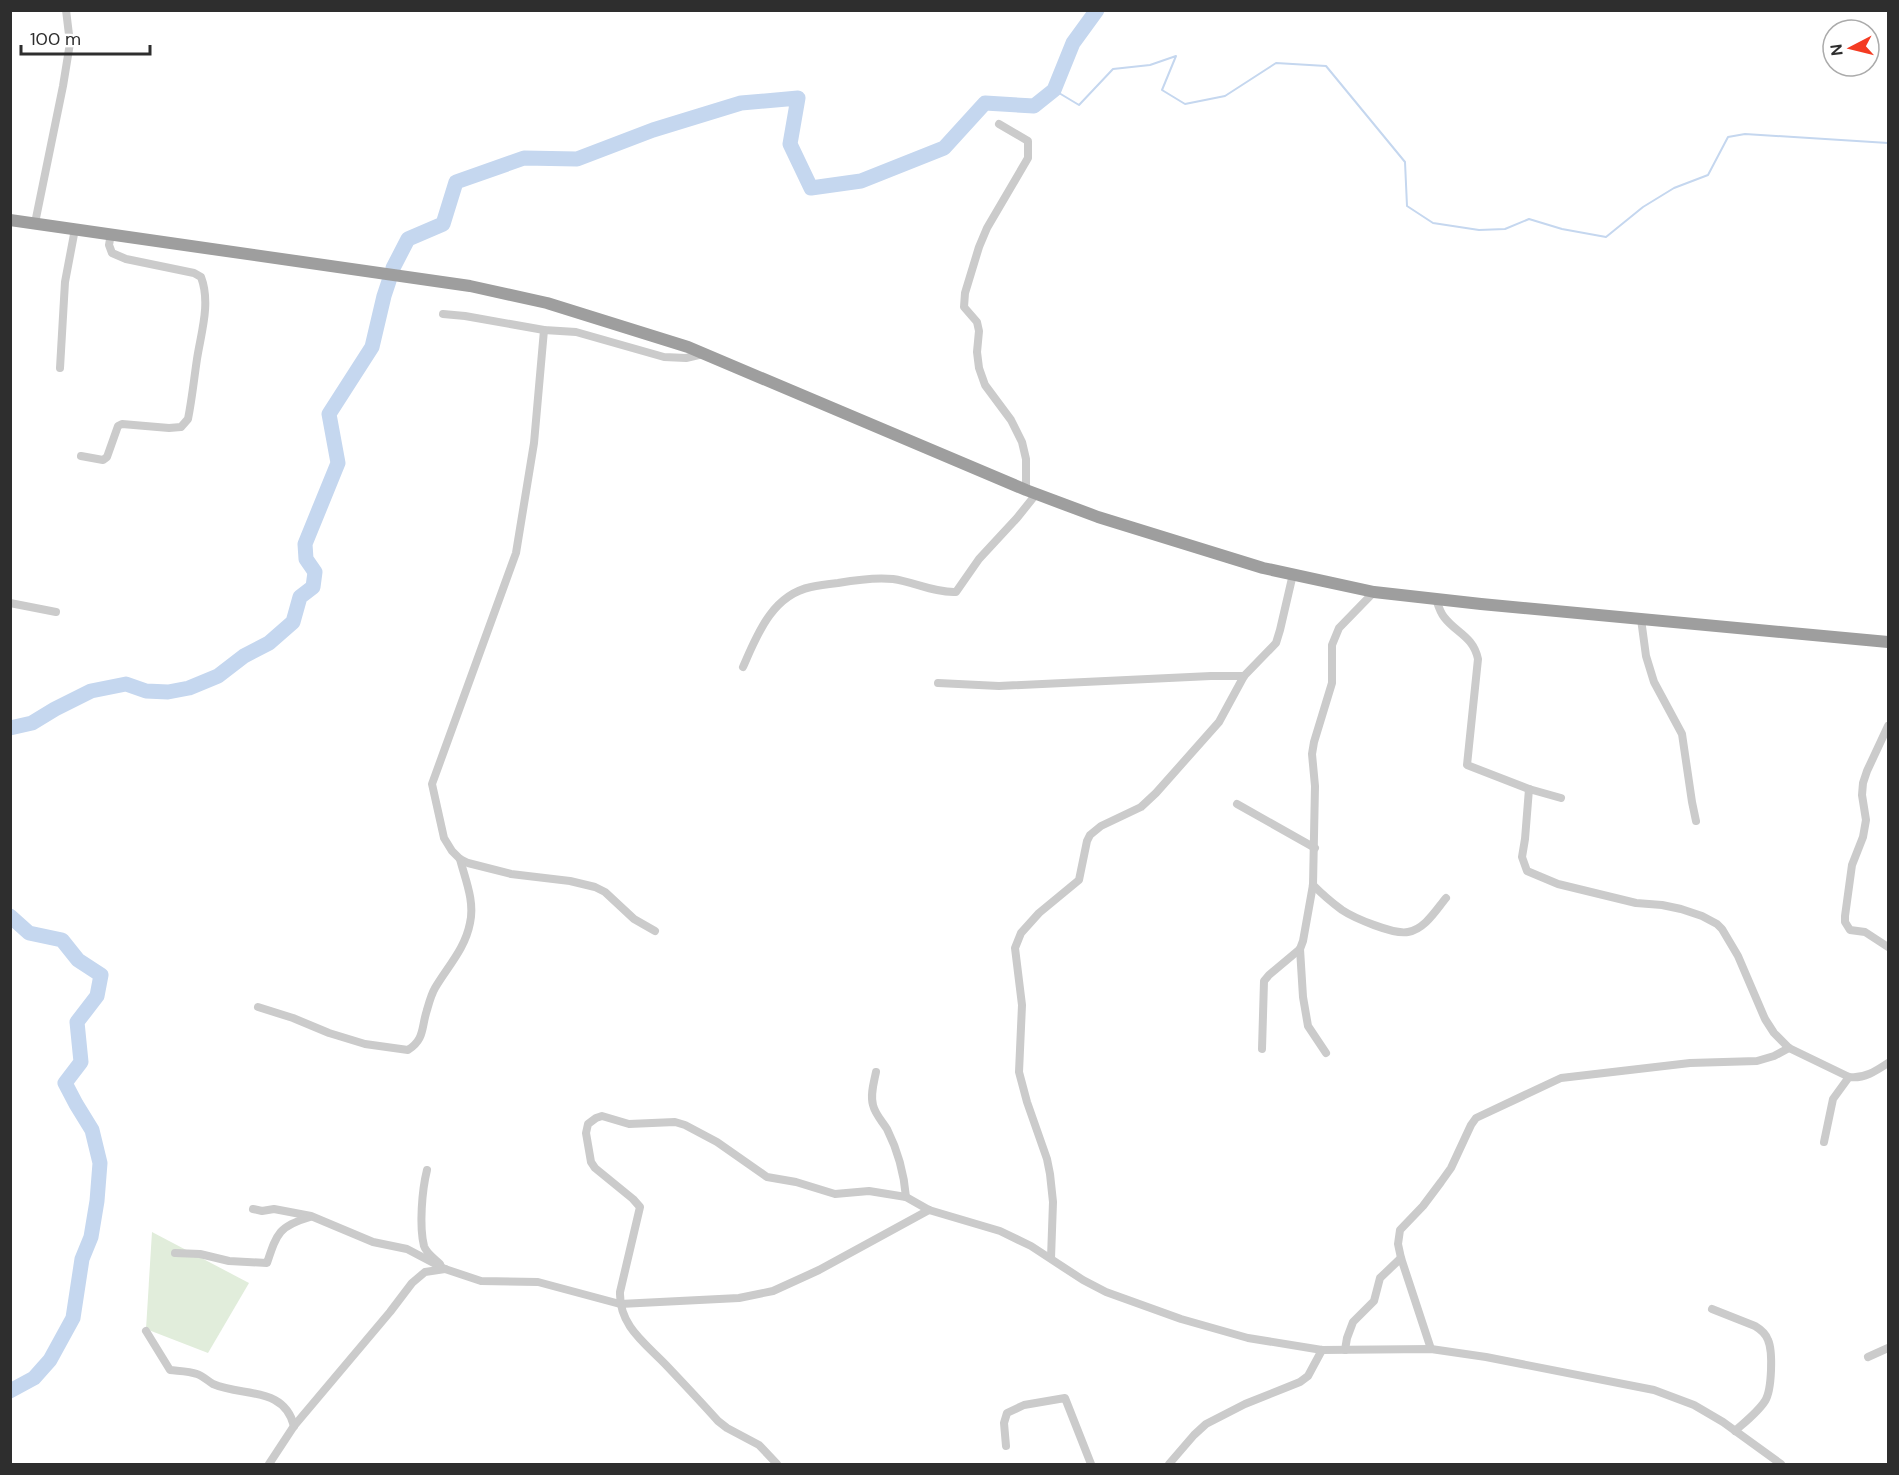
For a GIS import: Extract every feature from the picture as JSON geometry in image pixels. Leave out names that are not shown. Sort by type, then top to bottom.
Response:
[{"type":"highway","points":[[10,220],[490,290],[548,303],[704,354],[1098,517],[1263,568],[1374,591],[1888,642]]},
{"type":"street","points":[[35,223],[70,42],[66,10]]},
{"type":"street","points":[[743,668],[762,625],[784,599],[808,587],[890,579],[956,592],[979,559],[1017,519],[1032,491],[1022,442],[1011,420],[985,386],[977,352],[979,331],[977,322],[964,307],[965,293],[987,228],[1028,158],[1028,141],[999,124]]},
{"type":"street","points":[[60,368],[66,273],[75,229]]},
{"type":"street","points":[[81,456],[103,460],[107,458],[115,430],[122,424],[181,427],[188,419],[197,356],[202,339],[204,284],[201,277],[194,273],[126,259],[112,253],[109,245],[111,234]]},
{"type":"street","points":[[443,314],[544,330],[576,332],[664,357],[686,358],[704,354]]},
{"type":"street","points":[[544,330],[534,442],[516,553],[432,784],[444,838],[460,859],[511,874],[570,880],[595,887],[605,892],[634,919],[656,931]]},
{"type":"street","points":[[1051,1258],[1053,1202],[1050,1174],[1019,1072],[1022,1005],[1015,948],[1021,933],[1039,913],[1079,880],[1090,835],[1101,826],[1141,807],[1219,722],[1244,676],[1276,643],[1293,574]]},
{"type":"street","points":[[1326,1053],[1308,1026],[1303,997],[1300,949],[1313,885],[1315,786],[1312,754],[1332,683],[1332,645],[1339,628],[1374,591]]},
{"type":"street","points":[[1436,598],[1444,618],[1470,641],[1476,649],[1478,659],[1467,765],[1529,789],[1561,798]]},
{"type":"street","points":[[10,603],[56,612]]},
{"type":"street","points":[[1641,619],[1646,656],[1654,682],[1682,734],[1696,821]]},
{"type":"street","points":[[939,682],[999,686],[1244,676]]},
{"type":"street","points":[[1888,726],[1863,783],[1862,795],[1866,820],[1863,837],[1852,865],[1845,916],[1845,922],[1850,930],[1865,932],[1888,947]]},
{"type":"street","points":[[1529,789],[1522,857],[1527,871],[1558,884],[1636,903],[1681,909],[1702,916],[1722,929],[1738,956],[1765,1019],[1774,1033],[1789,1047],[1849,1077],[1857,1078],[1872,1073],[1888,1063]]},
{"type":"street","points":[[1237,804],[1315,848]]},
{"type":"street","points":[[258,1007],[293,1018],[328,1033],[366,1044],[408,1050],[418,1044],[425,1013],[434,989],[448,972],[464,944],[471,921],[471,900],[460,859]]},
{"type":"street","points":[[1313,885],[1344,911],[1392,931],[1407,933],[1429,920],[1446,898]]},
{"type":"street","points":[[1262,1048],[1264,981],[1300,949]]},
{"type":"street","points":[[1431,1349],[1401,1257],[1398,1244],[1400,1230],[1423,1206],[1451,1168],[1476,1118],[1561,1078],[1690,1064],[1757,1061],[1774,1056],[1789,1047]]},
{"type":"street","points":[[876,1072],[872,1102],[874,1110],[898,1152],[905,1181],[906,1197]]},
{"type":"street","points":[[1824,1142],[1833,1099],[1849,1077]]},
{"type":"street","points":[[777,1464],[759,1445],[718,1421],[664,1363],[638,1339],[627,1322],[620,1304],[620,1292],[640,1207],[633,1198],[595,1168],[591,1162],[586,1133],[588,1124],[596,1118],[602,1116],[629,1124],[675,1122],[717,1142],[767,1177],[796,1182],[835,1194],[869,1191],[906,1197],[929,1210],[1000,1231],[1031,1246],[1106,1292],[1181,1319],[1248,1338],[1322,1350],[1431,1349],[1497,1359],[1654,1390],[1694,1405],[1781,1464]]},
{"type":"street","points":[[427,1170],[423,1184],[422,1216],[425,1248],[445,1269]]},
{"type":"street","points":[[253,1209],[262,1211],[274,1209],[312,1216],[373,1242],[407,1250],[445,1269],[481,1281],[538,1282],[620,1304],[739,1298],[773,1292],[819,1270],[929,1210]]},
{"type":"street","points":[[175,1253],[200,1254],[229,1261],[267,1263],[275,1240],[284,1227],[312,1216]]},
{"type":"street","points":[[1345,1350],[1353,1322],[1374,1301],[1380,1278],[1401,1257]]},
{"type":"street","points":[[269,1464],[294,1426],[412,1283],[425,1272],[445,1269]]},
{"type":"street","points":[[1712,1309],[1755,1326],[1768,1340],[1771,1371],[1766,1400],[1735,1431]]},
{"type":"street","points":[[146,1331],[170,1370],[196,1373],[212,1384],[278,1400],[292,1417],[294,1426]]},
{"type":"street","points":[[1868,1357],[1888,1348]]},
{"type":"street","points":[[1169,1464],[1206,1424],[1245,1404],[1300,1382],[1308,1376],[1322,1350]]},
{"type":"street","points":[[1006,1446],[1004,1423],[1007,1413],[1024,1404],[1065,1398],[1091,1464]]},
{"type":"green space","points":[[152,1232],[249,1283],[208,1353],[146,1329]]},
{"type":"waterway","points":[[393,268],[408,239],[443,224],[456,182],[524,158],[577,159],[653,130],[741,103],[798,98],[790,144],[811,188],[861,181],[944,148],[985,103],[1034,106],[1054,90],[1073,43],[1097,10]]},
{"type":"waterway","points":[[1054,90],[1079,105],[1113,69],[1150,65],[1176,56],[1162,90],[1185,104],[1225,96],[1276,63],[1326,66],[1405,162],[1407,206],[1433,223],[1479,230],[1505,229],[1529,219],[1562,229],[1606,237],[1643,207],[1674,188],[1708,175],[1728,137],[1745,134],[1888,143]]},
{"type":"waterway","points":[[10,728],[32,723],[91,691],[126,684],[146,691],[168,692],[189,688],[218,676],[244,656],[269,643],[293,622],[300,597],[313,587],[315,572],[306,559],[305,544],[338,463],[329,414],[372,347],[389,281]]},
{"type":"waterway","points":[[10,916],[29,933],[62,940],[78,960],[101,975],[97,996],[77,1022],[81,1062],[65,1083],[92,1130],[100,1163],[91,1237],[82,1259],[73,1318],[50,1360],[34,1378],[10,1391]]}]
